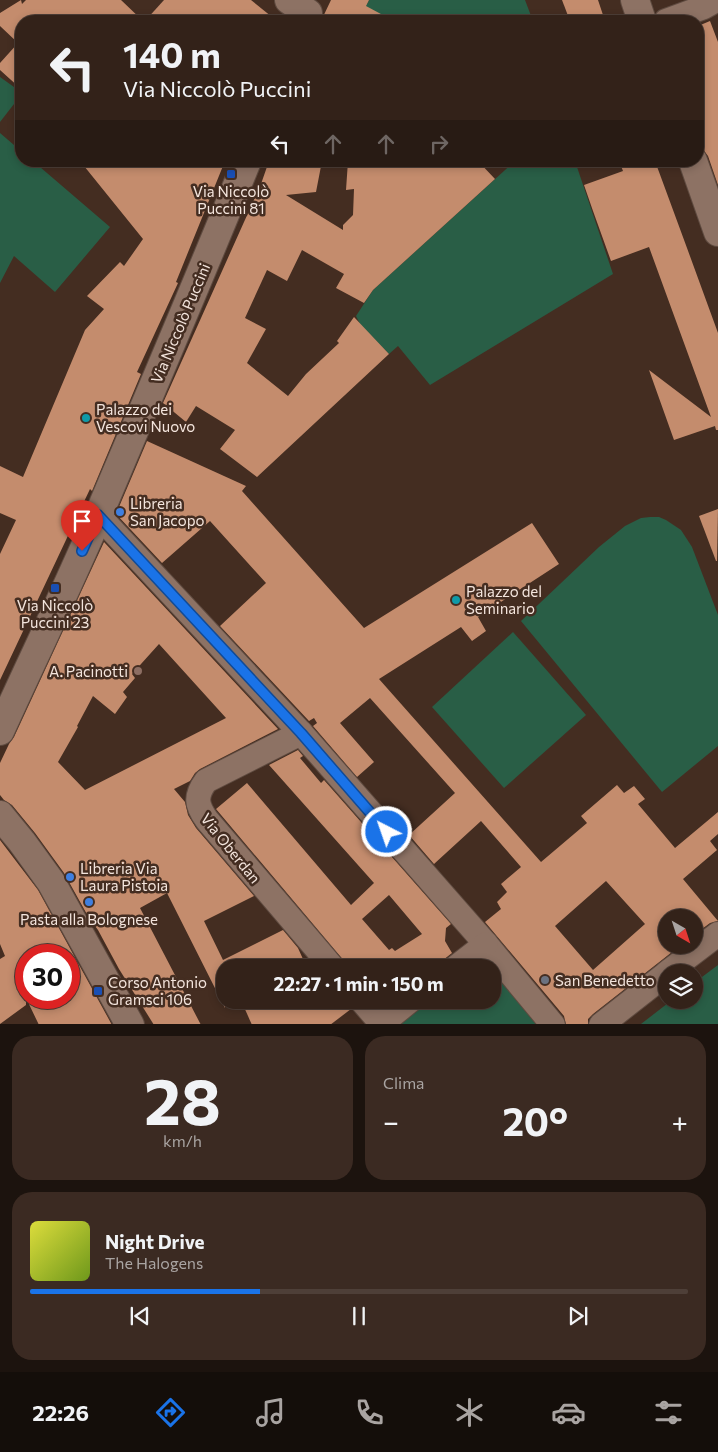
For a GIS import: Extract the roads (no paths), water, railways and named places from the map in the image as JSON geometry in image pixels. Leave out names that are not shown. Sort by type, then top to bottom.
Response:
[{"type":"street","points":[[635,0],[640,15]]},
{"type":"street","points":[[682,15],[704,7],[716,0]]},
{"type":"street","name":"Via Niccolò Puccini","points":[[0,731],[98,515],[245,167]]},
{"type":"street","points":[[695,167],[718,232]]},
{"type":"street","points":[[98,515],[301,733],[554,1024]]},
{"type":"street","name":"Via Oberdan","points":[[301,733],[206,781],[198,793],[198,802],[201,812],[207,820],[325,959]]},
{"type":"street","points":[[0,815],[51,882],[130,1024]]},
{"type":"street","points":[[679,964],[718,934]]},
{"type":"street","points":[[467,959],[486,944]]},
{"type":"street","points":[[601,1024],[658,980]]},
{"type":"street","points":[[368,1009],[380,1024],[399,1009]]},
{"type":"place","name":"Via Niccolò Puccini 81","points":[[231,174]]},
{"type":"place","name":"Palazzo dei Vescovi Nuovo","points":[[86,418]]},
{"type":"place","name":"Libreria San Jacopo","points":[[120,512]]},
{"type":"place","name":"Via Niccolò Puccini 23","points":[[55,588]]},
{"type":"place","name":"Palazzo del Seminario","points":[[456,600]]},
{"type":"place","name":"A. Pacinotti","points":[[138,671]]},
{"type":"place","name":"Libreria Via Laura Pistoia","points":[[70,877]]},
{"type":"place","name":"Pasta alla Bolognese","points":[[89,902]]},
{"type":"place","name":"San Benedetto","points":[[545,980]]},
{"type":"place","name":"Corso Antonio Gramsci 106","points":[[98,991]]}]
